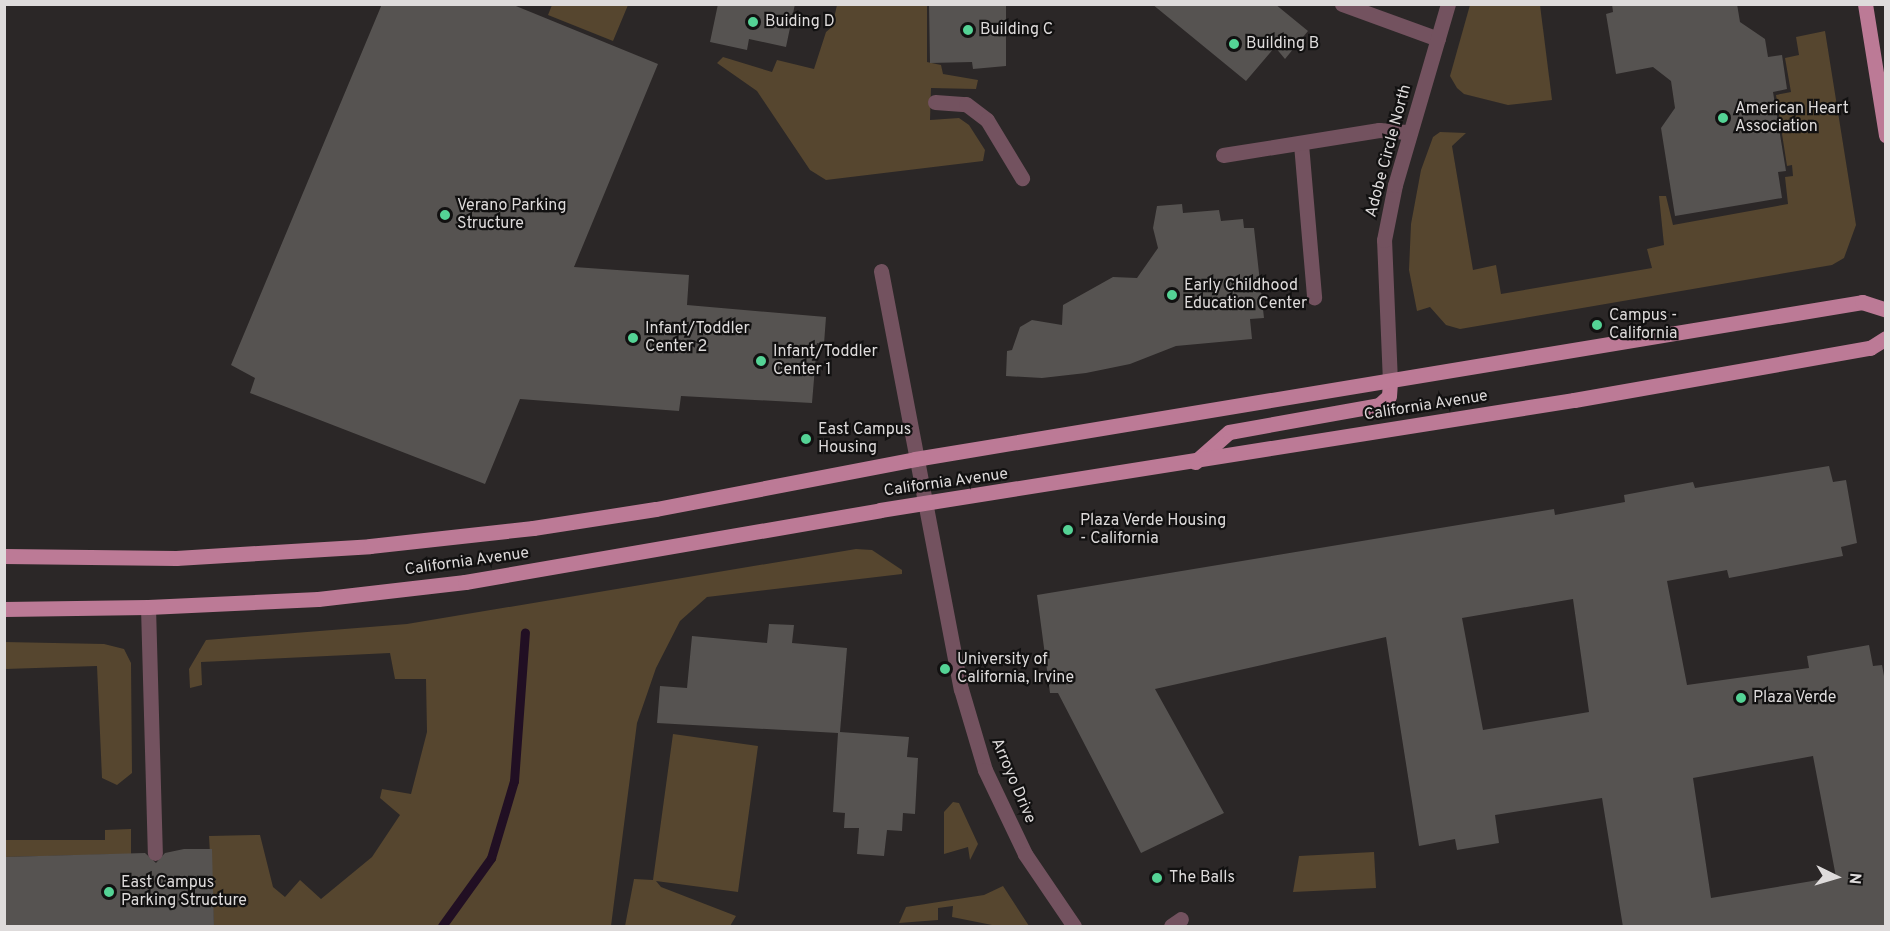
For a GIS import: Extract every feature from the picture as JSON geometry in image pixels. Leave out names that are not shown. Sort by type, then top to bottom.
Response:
[{"type":"main road","points":[[1864,4],[1886,135]]},
{"type":"main road","name":"California Avenue","points":[[4,556],[176,558],[381,545],[656,509],[915,459],[1862,302],[1886,310]]},
{"type":"main road","name":"California Avenue","points":[[4,609],[148,607],[318,599],[465,582],[1870,348],[1886,338]]},
{"type":"main road","points":[[1195,462],[1229,432],[1379,405],[1389,396],[1390,382]]},
{"type":"street","points":[[1342,4],[1438,39]]},
{"type":"street","name":"Adobe Circle North","points":[[1390,382],[1384,240],[1410,132],[1448,4]]},
{"type":"street","points":[[935,102],[966,104],[987,120],[1022,178]]},
{"type":"street","points":[[1223,155],[1379,130],[1410,132]]},
{"type":"street","points":[[1301,144],[1314,297]]},
{"type":"street","name":"Arroyo Drive","points":[[881,271],[915,459],[961,689],[985,770],[1025,854],[1074,927]]},
{"type":"street","points":[[148,607],[156,853]]},
{"type":"shaded area","points":[[552,4],[628,5],[613,41],[548,15]]},
{"type":"shaded area","points":[[837,5],[927,5],[927,62],[941,65],[943,74],[978,80],[976,89],[931,88],[930,120],[959,118],[969,125],[985,150],[983,161],[826,180],[810,170],[757,91],[717,63],[723,57],[772,72],[777,60],[814,69],[826,32],[832,27]]},
{"type":"shaded area","points":[[1470,5],[1540,5],[1552,100],[1508,105],[1464,94],[1457,88],[1450,76]]},
{"type":"shaded area","points":[[1825,31],[1856,225],[1844,258],[1832,265],[1460,329],[1446,325],[1430,307],[1417,311],[1409,270],[1411,224],[1421,170],[1433,137],[1440,132],[1466,133],[1452,146],[1473,270],[1496,265],[1501,294],[1652,268],[1647,249],[1664,245],[1659,196],[1666,196],[1673,225],[1788,204],[1785,177],[1793,176],[1792,165],[1787,166],[1776,95],[1791,92],[1785,58],[1799,55],[1796,37]]},
{"type":"shaded area","points":[[856,549],[872,550],[902,570],[902,574],[707,597],[680,621],[656,668],[637,723],[611,926],[214,926],[209,836],[260,835],[273,887],[285,897],[300,880],[321,899],[372,857],[400,815],[380,798],[382,789],[411,794],[427,732],[426,679],[395,679],[390,653],[201,662],[202,685],[190,688],[189,669],[206,640],[407,624]]},
{"type":"shaded area","points":[[4,642],[104,644],[124,649],[131,663],[132,773],[117,785],[102,778],[97,666],[5,669]]},
{"type":"shaded area","points":[[673,734],[758,746],[738,892],[656,881],[661,887],[736,916],[730,926],[625,926],[634,879],[653,880]]},
{"type":"shaded area","points":[[953,802],[959,803],[978,844],[970,860],[968,847],[944,854],[944,812]]},
{"type":"shaded area","points":[[131,829],[131,854],[5,857],[4,840],[105,840],[105,830]]},
{"type":"shaded area","points":[[1374,852],[1376,888],[1293,892],[1299,856]]},
{"type":"shaded area","points":[[1003,886],[1029,926],[997,926],[952,917],[953,906],[938,908],[938,920],[899,923],[906,907],[984,895]]},
{"type":"building","name":"Verano Parking Structure","points":[[382,4],[511,4],[658,64],[574,267],[689,275],[687,305],[826,317],[824,344],[817,343],[812,403],[681,396],[679,411],[520,399],[485,484],[250,393],[255,378],[231,365]]},
{"type":"building","name":"Buiding D","points":[[718,4],[795,4],[786,47],[749,39],[747,50],[710,42]]},
{"type":"building","name":"Building C","points":[[929,4],[1006,4],[1006,66],[973,69],[972,62],[930,63]]},
{"type":"building","name":"Building B","points":[[1152,4],[1275,4],[1308,31],[1285,59],[1275,47],[1246,81]]},
{"type":"building","name":"American Heart Association","points":[[1612,4],[1737,4],[1740,22],[1765,39],[1768,57],[1782,55],[1787,89],[1773,92],[1786,171],[1778,172],[1782,198],[1675,216],[1661,128],[1675,108],[1671,81],[1653,67],[1616,74],[1606,14],[1613,12]]},
{"type":"building","name":"Early Childhood Education Center","points":[[1182,204],[1183,213],[1219,210],[1221,221],[1243,219],[1244,228],[1254,228],[1264,318],[1250,319],[1252,339],[1176,346],[1130,364],[1086,373],[1042,378],[1006,376],[1007,351],[1012,350],[1020,327],[1032,320],[1062,325],[1063,305],[1113,277],[1137,278],[1158,248],[1153,228],[1157,206]]},
{"type":"building","name":"Plaza Verde","points":[[1829,466],[1833,482],[1846,480],[1857,543],[1841,547],[1843,556],[1729,578],[1727,570],[1667,581],[1687,685],[1809,668],[1807,656],[1869,645],[1873,666],[1882,665],[1886,687],[1886,927],[1623,927],[1602,798],[1495,815],[1499,843],[1457,850],[1455,839],[1419,846],[1386,637],[1155,689],[1224,813],[1141,853],[1058,693],[1050,693],[1037,595],[1554,509],[1555,515],[1625,502],[1624,495],[1693,482],[1695,488]],"holes":[[[1573,599],[1589,712],[1483,730],[1462,618]],[[1813,756],[1836,877],[1711,898],[1693,778]]]},
{"type":"building","points":[[769,624],[794,625],[792,643],[847,648],[840,732],[909,737],[907,757],[918,758],[915,814],[903,813],[902,831],[887,830],[884,856],[857,854],[859,828],[844,828],[845,813],[833,812],[838,733],[657,723],[660,686],[687,688],[692,636],[767,643]]},
{"type":"building","name":"East Campus Parking Structure","points":[[184,849],[212,849],[214,927],[4,927],[4,857],[145,853],[156,863],[165,853]]},
{"type":"waterway","points":[[442,926],[491,858],[514,781],[525,632]]},
{"type":"place","name":"Buiding D","points":[[753,22]]},
{"type":"place","name":"Building C","points":[[968,30]]},
{"type":"place","name":"Building B","points":[[1234,44]]},
{"type":"place","name":"American Heart Association","points":[[1723,118]]},
{"type":"place","name":"Verano Parking Structure","points":[[445,215]]},
{"type":"place","name":"Early Childhood Education Center","points":[[1172,295]]},
{"type":"place","name":"Campus - California","points":[[1597,325]]},
{"type":"place","name":"Infant/Toddler Center 2","points":[[633,338]]},
{"type":"place","name":"Infant/Toddler Center 1","points":[[761,361]]},
{"type":"place","name":"East Campus Housing","points":[[806,439]]},
{"type":"place","name":"Plaza Verde Housing - California","points":[[1068,530]]},
{"type":"place","name":"University of California, Irvine","points":[[945,669]]},
{"type":"place","name":"Plaza Verde","points":[[1741,698]]},
{"type":"place","name":"The Balls","points":[[1157,878]]},
{"type":"place","name":"East Campus Parking Structure","points":[[109,892]]}]
